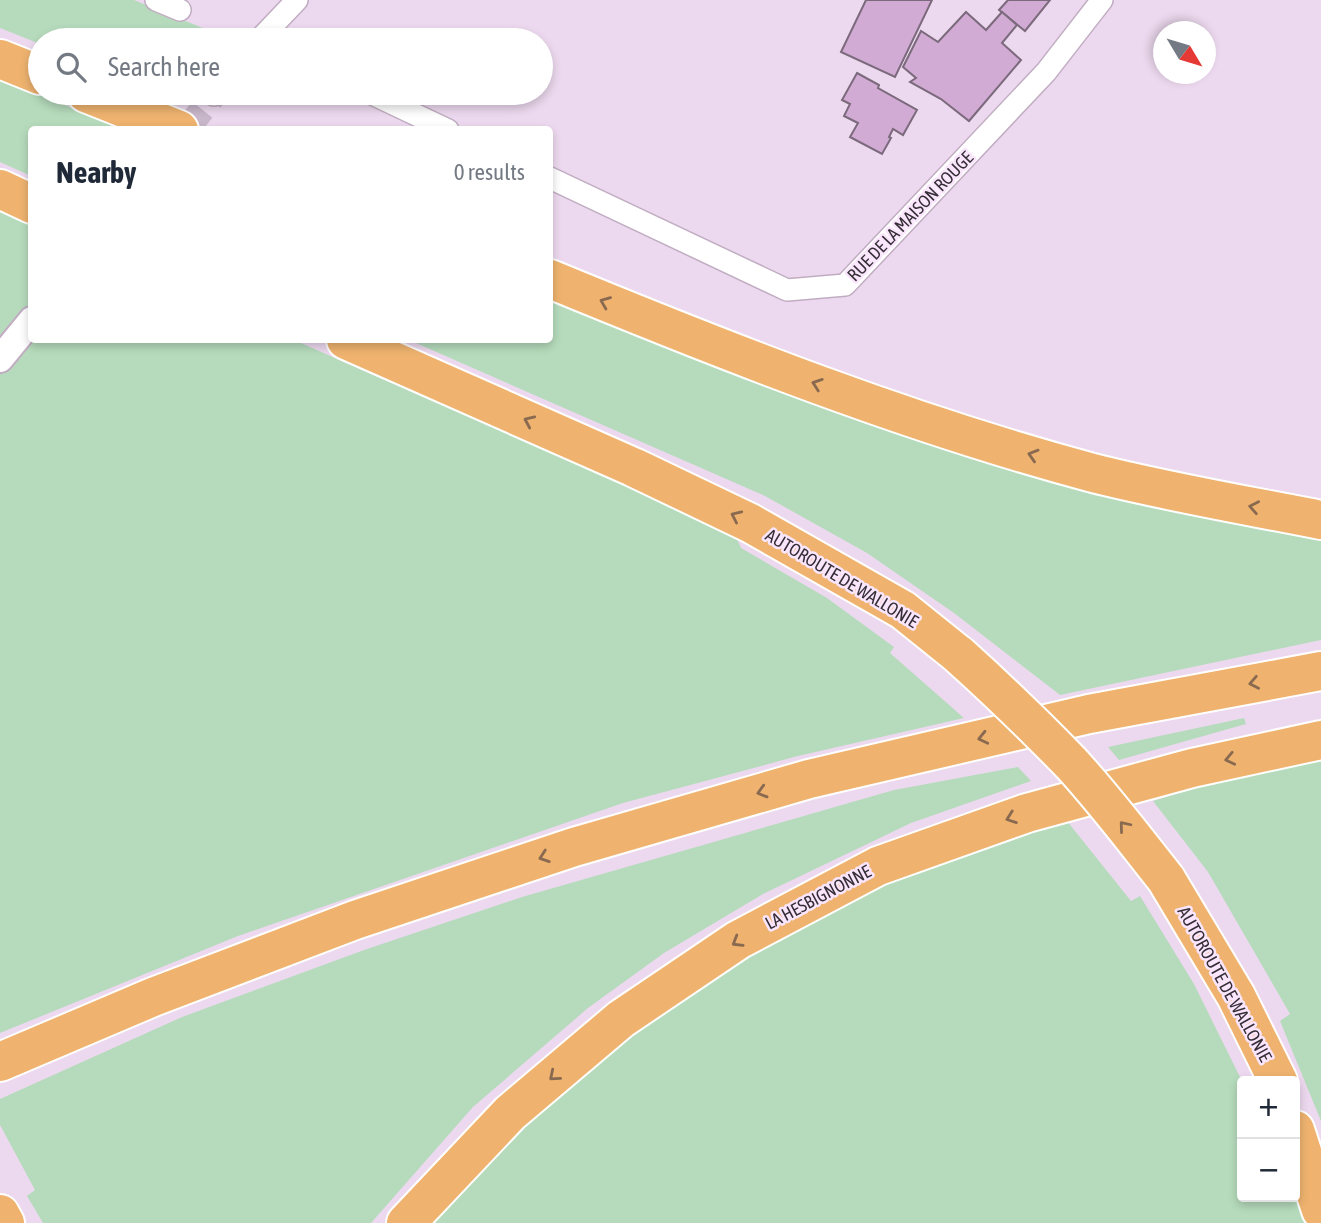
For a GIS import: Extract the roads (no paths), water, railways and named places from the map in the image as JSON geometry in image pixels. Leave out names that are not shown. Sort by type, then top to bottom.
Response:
[{"type":"highway","points":[[0,59],[28,70]]},
{"type":"highway","points":[[116,105],[169,126]]},
{"type":"highway","points":[[0,190],[28,202]]},
{"type":"highway","points":[[553,280],[773,368],[928,423],[1094,473],[1321,520]]},
{"type":"highway","name":"AUTOROUTE DE WALLONIE","points":[[353,343],[633,467],[750,523],[903,610],[959,655],[1007,699],[1073,765],[1127,829],[1166,879],[1236,996],[1276,1076]]},
{"type":"highway","points":[[0,1062],[153,997],[317,934],[574,847],[822,776],[1089,714],[1321,671]]},
{"type":"highway","name":"LA HESBIGNONNE","points":[[406,1223],[510,1113],[621,1019],[738,940],[878,866],[1027,813],[1192,768],[1321,740]]},
{"type":"highway","points":[[1298,1139],[1321,1210]]},
{"type":"highway","points":[[0,1214],[5,1223]]},
{"type":"street","points":[[156,0],[180,10]]},
{"type":"street","points":[[270,28],[297,0]]},
{"type":"street","name":"RUE DE LA MAISON ROUGE","points":[[553,179],[787,290],[845,285],[1046,72],[1102,0]]},
{"type":"street","points":[[395,105],[439,126]]},
{"type":"street","points":[[0,359],[28,325]]},
{"type":"tunnel","points":[[189,126],[206,105]]}]
